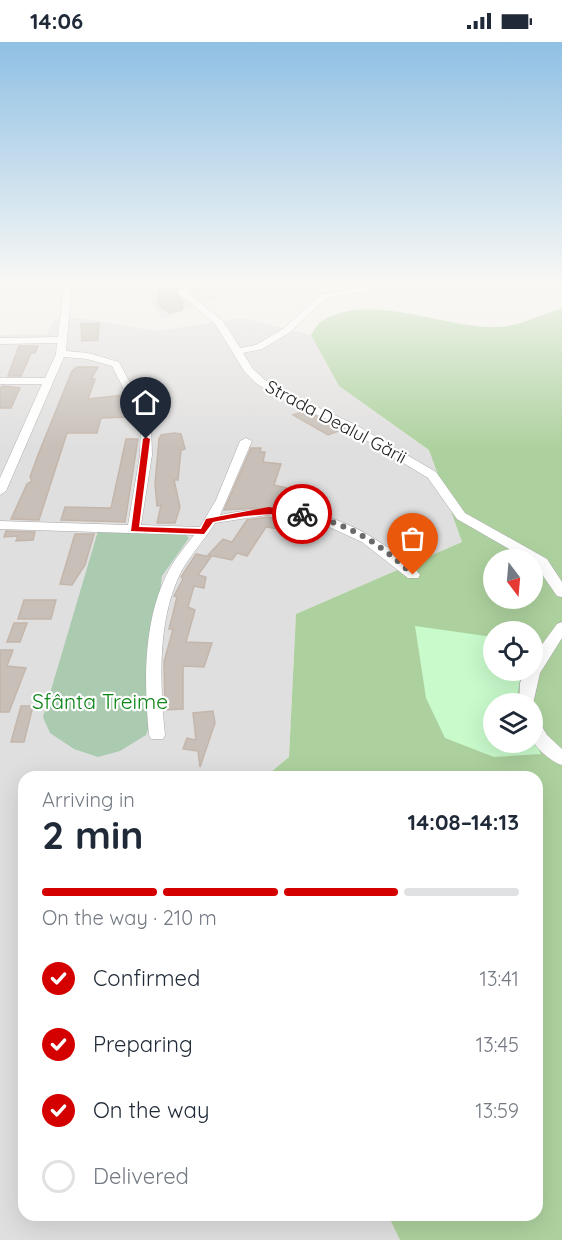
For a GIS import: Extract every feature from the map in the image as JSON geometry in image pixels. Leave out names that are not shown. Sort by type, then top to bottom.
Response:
[{"type":"street","name":"Strada Dealul Gării","points":[[229,338],[249,371],[261,382],[286,397],[352,427],[432,475],[461,516],[542,562],[562,594]]},
{"type":"street","points":[[238,351],[259,348],[271,338]]},
{"type":"street","points":[[0,341],[63,340],[61,354],[49,381],[6,464],[0,491]]},
{"type":"street","points":[[61,354],[88,356],[116,364],[145,417],[146,455],[134,529]]},
{"type":"street","points":[[0,381],[49,381]]},
{"type":"street","points":[[157,735],[154,710],[156,651],[163,605],[170,579],[207,526],[234,472],[246,441]]},
{"type":"street","points":[[0,525],[134,529],[207,526],[269,510],[314,516],[363,535],[385,548],[413,575]]},
{"type":"street","points":[[527,693],[534,666],[562,627]]},
{"type":"street","points":[[543,741],[562,759]]},
{"type":"shaded area","points":[[0,338],[313,338],[339,386],[429,450],[462,542],[296,614],[289,757],[272,771],[18,771],[18,1221],[391,1221],[400,1240],[0,1240]]},
{"type":"green space","points":[[313,338],[562,338],[562,1240],[400,1240],[391,1221],[543,1221],[543,771],[272,771],[289,757],[296,614],[462,542],[429,450],[339,386]]},
{"type":"green space","name":"Sfânta Treime","points":[[98,531],[186,535],[189,538],[162,576],[152,650],[152,718],[146,735],[120,751],[98,757],[74,749],[50,733],[43,717]]},
{"type":"green space","points":[[415,626],[483,636],[483,681],[520,681],[518,693],[483,693],[483,753],[445,738],[426,698]]},
{"type":"green space","points":[[484,753],[541,754],[494,757]]},
{"type":"building","points":[[82,338],[98,338],[98,340],[82,341]]},
{"type":"building","points":[[19,346],[38,346],[35,353],[31,353],[21,376],[8,376]]},
{"type":"building","points":[[77,367],[98,367],[91,379],[95,379],[88,399],[124,395],[132,411],[131,417],[101,418],[97,433],[67,433],[39,520],[11,519],[27,484],[32,481],[30,477],[38,455],[72,371]]},
{"type":"building","points":[[3,386],[20,388],[11,408],[0,408],[0,388]]},
{"type":"building","points":[[305,411],[344,429],[328,435],[293,415]]},
{"type":"building","points":[[181,434],[185,449],[181,450],[178,480],[174,480],[180,507],[175,523],[157,523],[161,505],[157,506],[155,484],[159,439],[161,435]]},
{"type":"building","points":[[126,439],[138,439],[125,522],[61,520],[65,507],[111,508]]},
{"type":"building","points":[[251,448],[261,448],[260,452],[265,452],[263,462],[281,464],[274,485],[291,489],[285,496],[283,507],[224,510]]},
{"type":"building","points":[[267,517],[280,519],[278,529],[266,527],[247,556],[237,553],[232,560],[208,555],[223,539],[232,542],[247,520]]},
{"type":"building","points":[[6,531],[35,532],[33,540],[16,541],[18,536],[4,537]]},
{"type":"building","points":[[75,534],[94,534],[85,565],[72,585],[60,584]]},
{"type":"building","points":[[196,554],[211,557],[198,575],[206,577],[204,588],[194,586],[188,607],[195,610],[186,642],[212,643],[204,667],[183,666],[183,709],[165,710],[164,662],[173,629],[169,629],[177,597],[174,596],[183,579],[181,577]]},
{"type":"building","points":[[24,600],[56,600],[51,619],[18,619]]},
{"type":"building","points":[[14,623],[27,623],[20,642],[7,642]]},
{"type":"building","points":[[0,650],[13,650],[7,666],[26,668],[9,712],[0,712]]},
{"type":"building","points":[[21,706],[33,706],[24,742],[11,742]]},
{"type":"building","points":[[213,711],[215,723],[200,767],[198,751],[183,749],[187,738],[196,740],[193,713]]},
{"type":"way so far","points":[[302,514],[341,525],[363,535],[385,548],[413,575]]},
{"type":"route","points":[[146,439],[140,502],[134,529],[204,531],[209,520],[247,512],[269,510],[302,514]]}]
